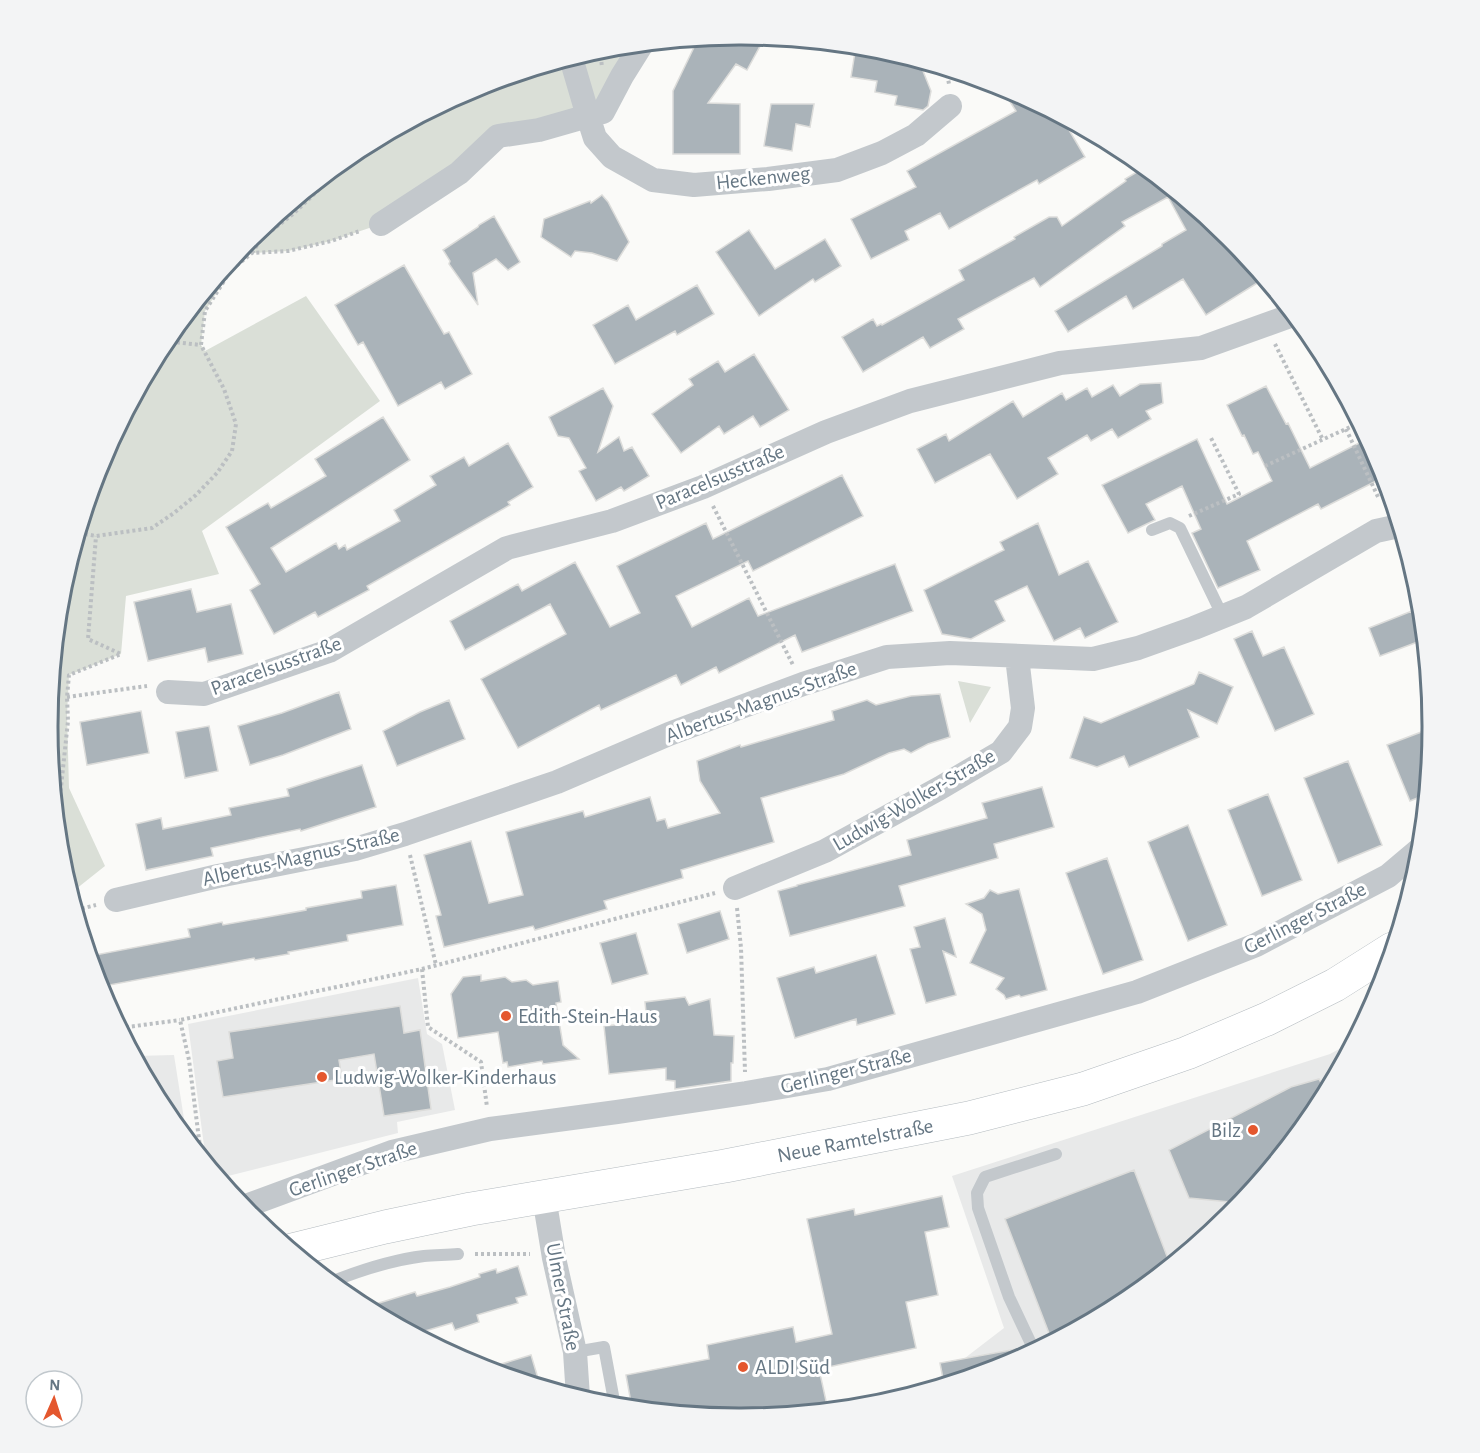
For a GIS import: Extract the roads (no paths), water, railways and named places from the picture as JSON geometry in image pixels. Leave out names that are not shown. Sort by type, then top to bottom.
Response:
[{"type":"main road","name":"Neue Ramtelstraße","points":[[301,1248],[471,1209],[725,1166],[969,1118],[1083,1089],[1187,1053],[1267,1019],[1335,985],[1381,956]]},
{"type":"street","points":[[381,224],[459,174],[498,136],[539,130],[603,112],[621,76],[636,53]]},
{"type":"street","name":"Heckenweg","points":[[573,66],[595,138],[612,157],[653,180],[694,185],[837,170],[882,153],[916,135],[950,106]]},
{"type":"street","name":"Paracelsusstraße","points":[[168,692],[204,694],[329,651],[507,548],[612,521],[703,487],[826,432],[910,400],[1060,363],[1201,348],[1285,318]]},
{"type":"street","name":"Albertus-Magnus-Straße","points":[[116,900],[218,876],[355,849],[405,834],[557,782],[669,734],[803,684],[887,657],[950,653],[1093,659],[1138,648],[1246,607],[1376,531],[1391,528]]},
{"type":"street","name":"Ludwig-Wolker-Straße","points":[[735,888],[825,851],[1001,752],[1020,727],[1023,708],[1017,657]]},
{"type":"street","name":"Gerlinger Straße","points":[[253,1203],[392,1152],[490,1129],[746,1093],[828,1078],[1137,992],[1257,945],[1388,876],[1408,859]]},
{"type":"street","name":"Ulmer Straße","points":[[544,1197],[554,1258],[575,1352],[577,1388]]},
{"type":"lane","points":[[1152,530],[1170,523],[1180,528],[1223,617]]},
{"type":"lane","points":[[1031,1343],[1009,1297],[978,1208],[977,1193],[985,1177],[1056,1154]]},
{"type":"lane","points":[[341,1278],[356,1272],[423,1256],[458,1254]]},
{"type":"lane","points":[[575,1352],[604,1347],[613,1396]]},
{"type":"place","name":"Edith-Stein-Haus","points":[[506,1016]]},
{"type":"place","name":"Ludwig-Wolker-Kinderhaus","points":[[322,1077]]},
{"type":"place","name":"Bilz","points":[[1253,1130]]},
{"type":"place","name":"ALDI Süd","points":[[743,1367]]}]
